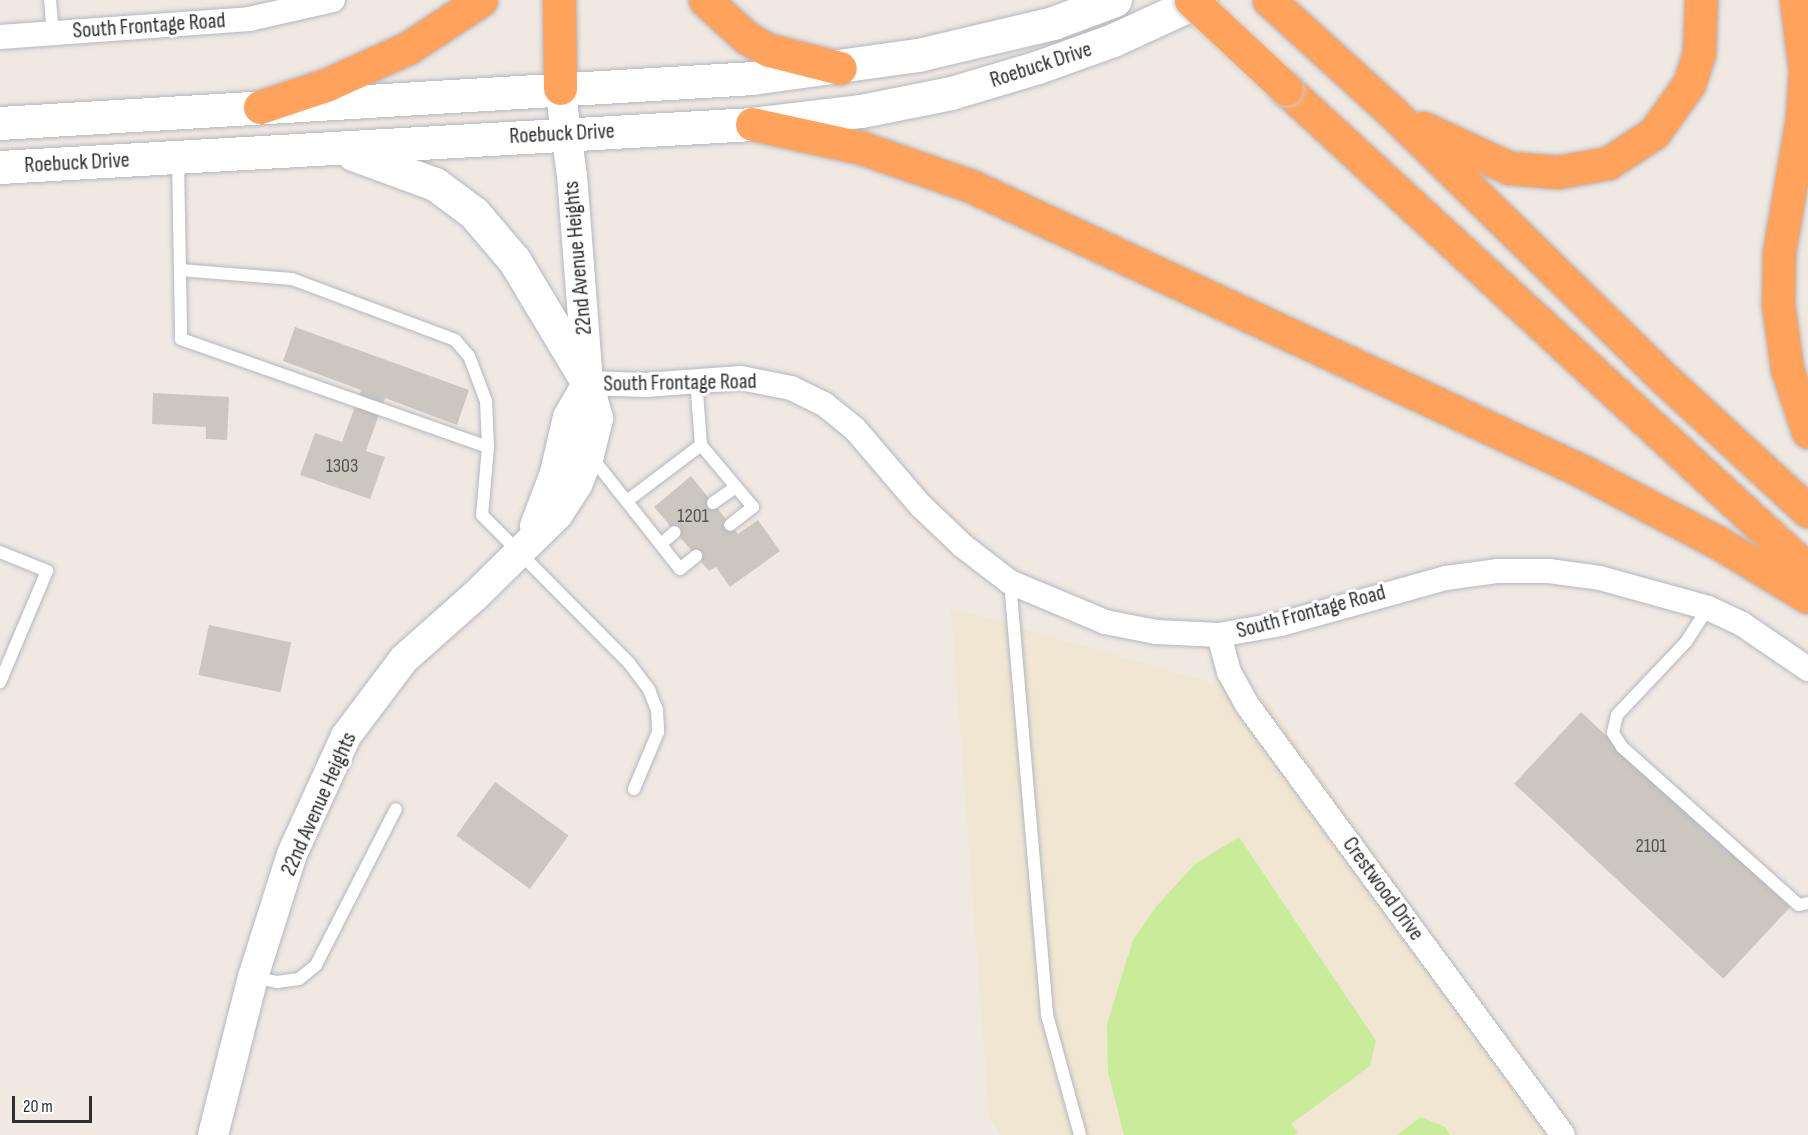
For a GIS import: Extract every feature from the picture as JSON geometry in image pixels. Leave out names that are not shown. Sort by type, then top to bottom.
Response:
[{"type":"highway","points":[[260,107],[326,85],[408,48],[481,0]]},
{"type":"highway","points":[[559,0],[560,88]]},
{"type":"highway","points":[[705,0],[747,38],[769,50],[840,68]]},
{"type":"highway","points":[[1191,0],[1808,570]]},
{"type":"highway","points":[[1269,0],[1390,110],[1667,381],[1808,511]]},
{"type":"highway","points":[[1390,110],[1509,168],[1558,172],[1608,163],[1654,133],[1689,84],[1699,53],[1701,0]]},
{"type":"highway","points":[[1796,0],[1805,71],[1802,118],[1779,252],[1778,304],[1787,369],[1808,432]]},
{"type":"highway","points":[[752,124],[862,148],[971,186],[1584,472],[1717,542],[1808,597]]},
{"type":"main road","name":"Roebuck Drive","points":[[0,167],[752,124],[861,111],[951,93],[1113,40],[1200,0]]},
{"type":"main road","name":"Roebuck Drive","points":[[0,123],[752,78],[840,68],[1003,36],[1107,4]]},
{"type":"main road","points":[[334,148],[411,173],[435,184],[474,213],[514,260],[588,383]]},
{"type":"street","name":"South Frontage Road","points":[[0,37],[249,19],[333,0]]},
{"type":"street","name":"22nd Avenue Heights","points":[[213,1135],[253,977],[292,854],[346,736],[404,659],[558,514],[578,485],[589,454],[598,418],[588,383],[560,88]]},
{"type":"street","name":"South Frontage Road","points":[[588,383],[645,385],[696,380],[769,382],[824,404],[855,429],[920,505],[963,546],[1010,582],[1105,622],[1156,632],[1219,634],[1281,624],[1406,587],[1497,571],[1550,571],[1600,578],[1708,608],[1742,624],[1808,669]]},
{"type":"street","name":"22nd Avenue Heights","points":[[525,543],[555,473],[568,417],[588,383]]},
{"type":"street","name":"Crestwood Drive","points":[[1219,634],[1229,672],[1248,706],[1563,1135]]},
{"type":"lane","points":[[50,0],[53,33]]},
{"type":"lane","points":[[178,158],[181,339],[488,447]]},
{"type":"lane","points":[[180,270],[292,279],[455,340],[479,377],[486,401],[488,447],[482,514],[525,543],[629,663],[648,690],[657,710],[658,732],[634,789]]},
{"type":"lane","points":[[696,380],[701,445],[753,507],[730,525]]},
{"type":"lane","points":[[627,501],[701,445]]},
{"type":"lane","points":[[589,454],[681,569],[696,556]]},
{"type":"lane","points":[[713,503],[736,487]]},
{"type":"lane","points":[[661,544],[675,532]]},
{"type":"lane","points":[[0,552],[47,570],[0,682]]},
{"type":"lane","points":[[1010,582],[1047,1016],[1080,1135]]},
{"type":"lane","points":[[1708,608],[1686,642],[1617,715],[1613,733],[1622,747],[1799,905],[1808,903]]},
{"type":"lane","points":[[253,977],[277,982],[298,979],[316,965],[396,809]]},
{"type":"shaded area","points":[[951,608],[1265,698],[1574,1135],[1001,1135],[989,1115]]},
{"type":"green space","points":[[1239,837],[1376,1041],[1370,1066],[1291,1124],[1298,1132],[1294,1135],[1124,1135],[1108,1072],[1107,1024],[1133,940],[1156,907],[1195,864]]},
{"type":"green space","points":[[1421,1117],[1445,1127],[1450,1135],[1397,1135]]},
{"type":"building","points":[[295,327],[469,390],[457,425],[385,398],[366,451],[385,457],[370,499],[300,475],[315,433],[342,442],[361,390],[283,361]]},
{"type":"building","points":[[153,393],[229,397],[227,440],[206,439],[206,427],[152,424]]},
{"type":"building","points":[[691,476],[738,534],[758,520],[780,551],[730,587],[716,567],[709,571],[654,507]]},
{"type":"building","points":[[209,625],[291,642],[281,692],[198,675]]},
{"type":"building","points":[[1581,712],[1790,907],[1723,979],[1514,784]]},
{"type":"building","points":[[495,782],[569,835],[530,889],[456,835]]}]
